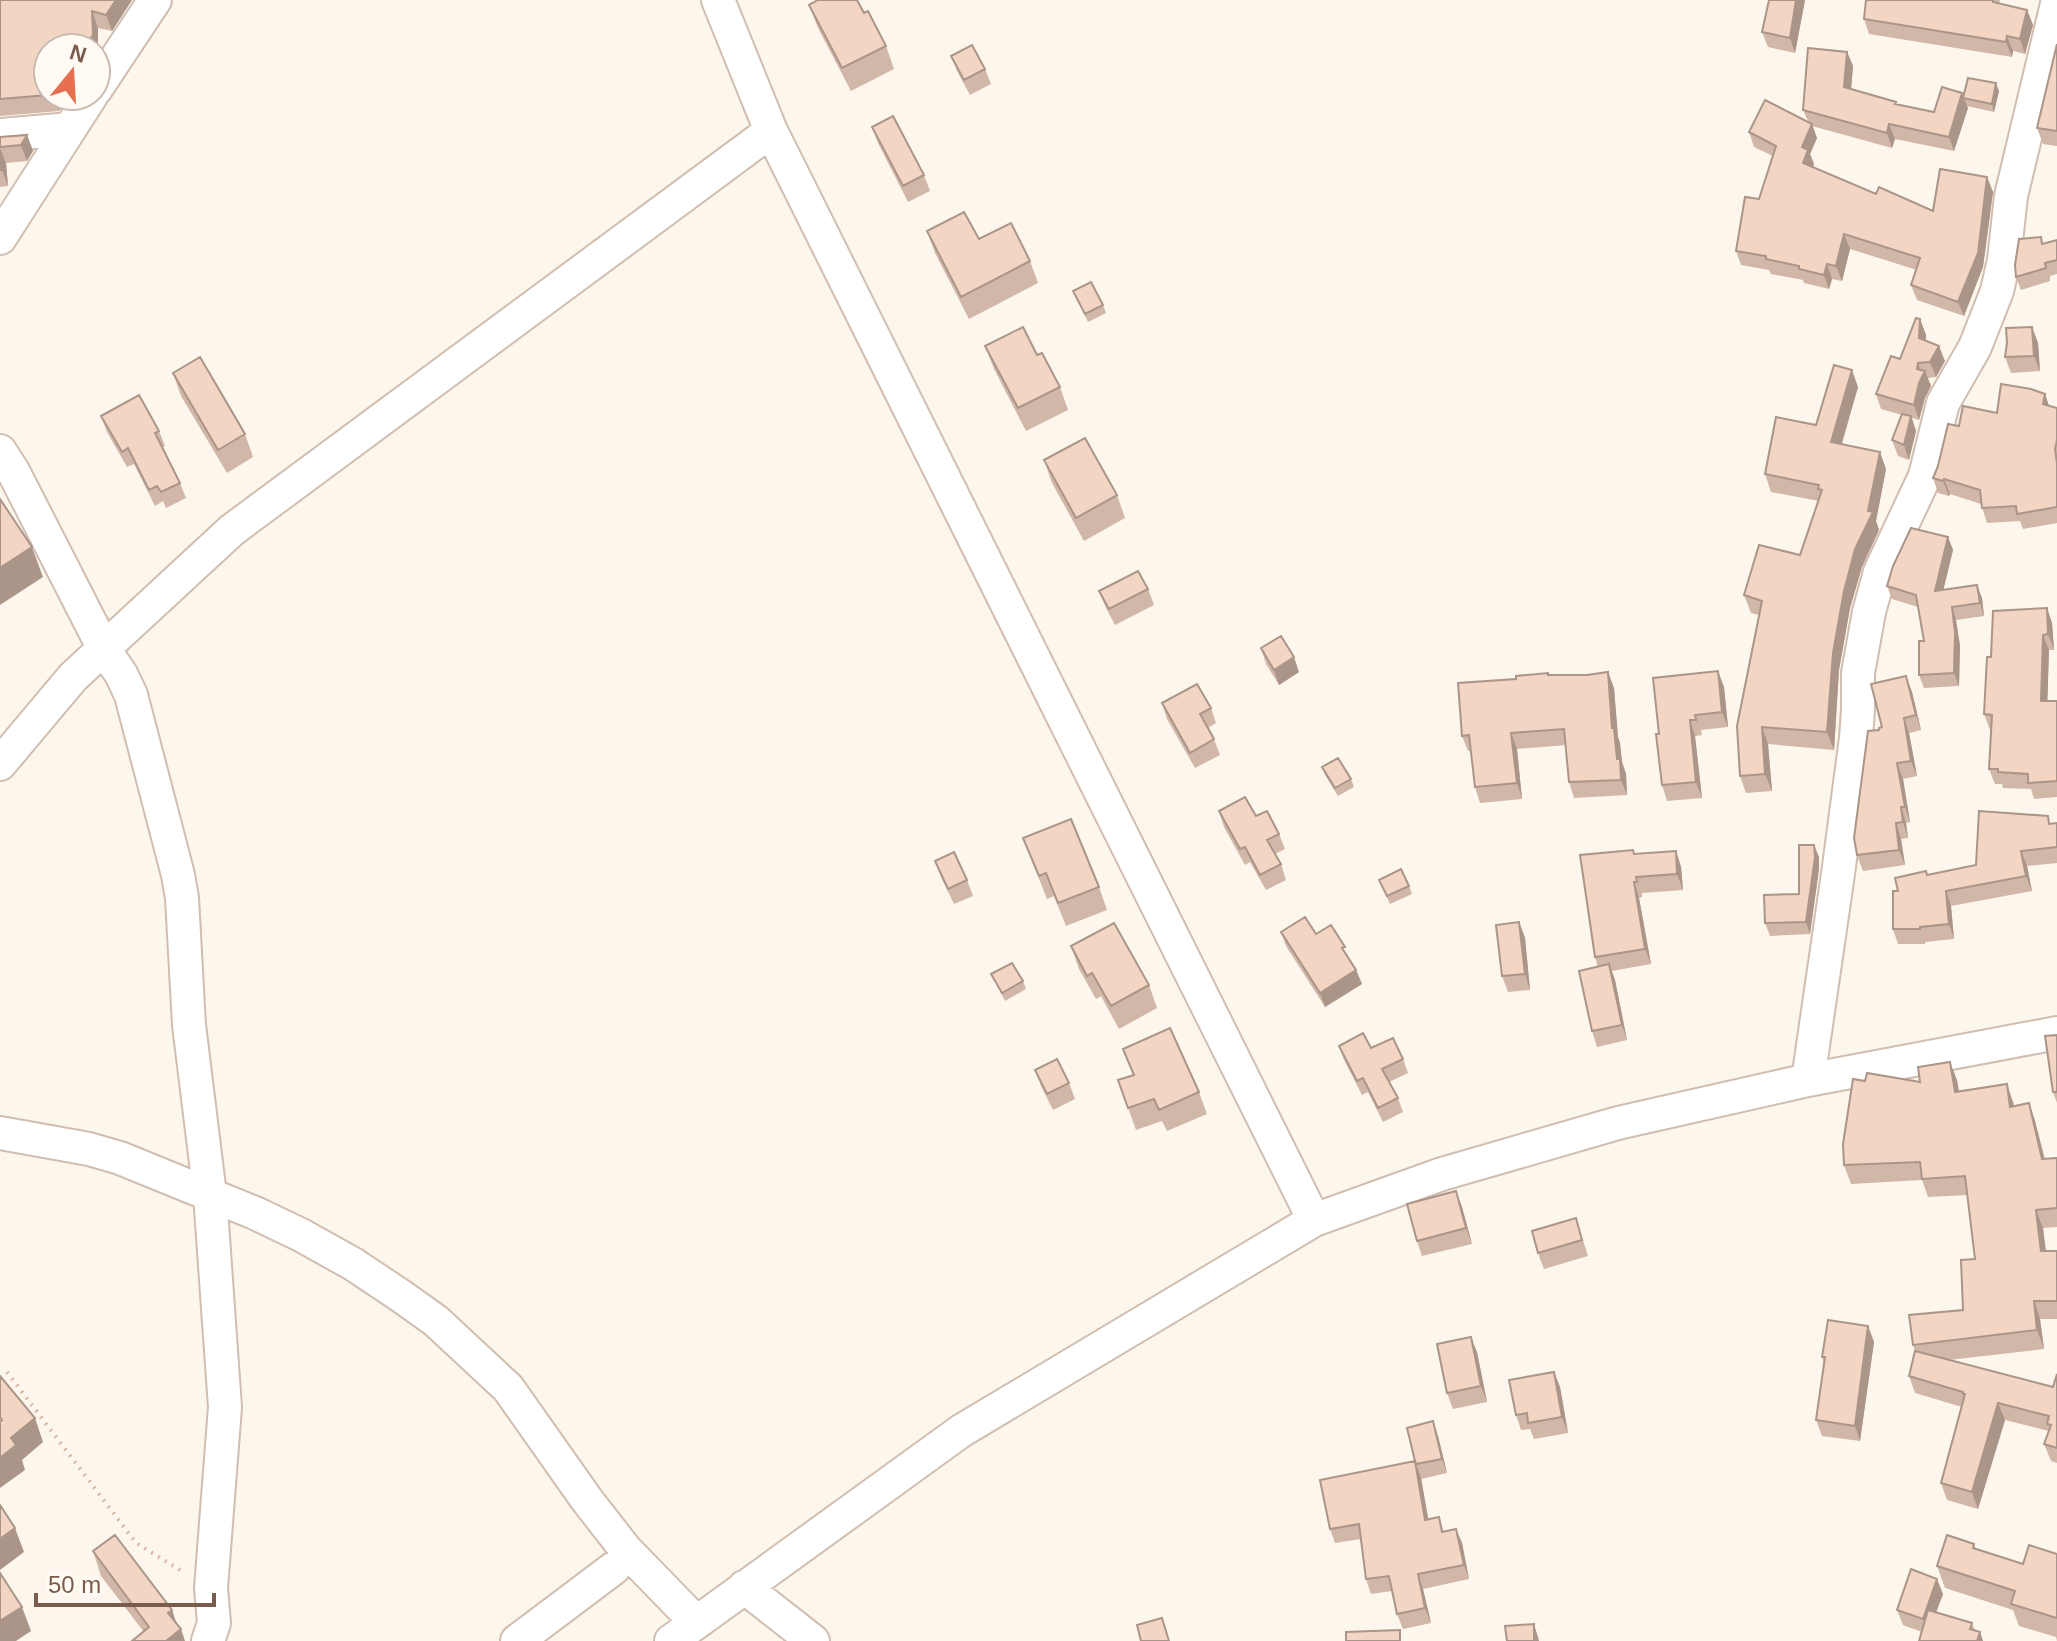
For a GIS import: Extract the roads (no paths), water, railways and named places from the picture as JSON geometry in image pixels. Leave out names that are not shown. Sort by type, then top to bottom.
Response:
[{"type":"street","points":[[112,65],[155,0]]},
{"type":"street","points":[[718,0],[771,131],[1314,1220]]},
{"type":"street","points":[[1808,1080],[1856,738],[1858,673],[1869,612],[1880,572],[1925,476],[1943,403],[1975,347],[1997,291],[2004,260],[2011,196],[2057,4]]},
{"type":"street","points":[[0,238],[81,112]]},
{"type":"street","points":[[0,135],[70,129]]},
{"type":"street","points":[[0,764],[73,677],[232,530],[771,131]]},
{"type":"street","points":[[0,451],[131,695],[178,875],[189,1025],[210,1195],[225,1407],[211,1588],[218,1635]]},
{"type":"street","points":[[0,1133],[89,1149],[120,1158],[255,1213],[353,1264],[436,1321],[508,1388],[683,1632],[961,1431],[1314,1220],[1442,1174],[1618,1123],[1808,1080],[2057,1033]]},
{"type":"street","points":[[517,1641],[614,1568]]},
{"type":"street","points":[[744,1587],[813,1641]]}]
